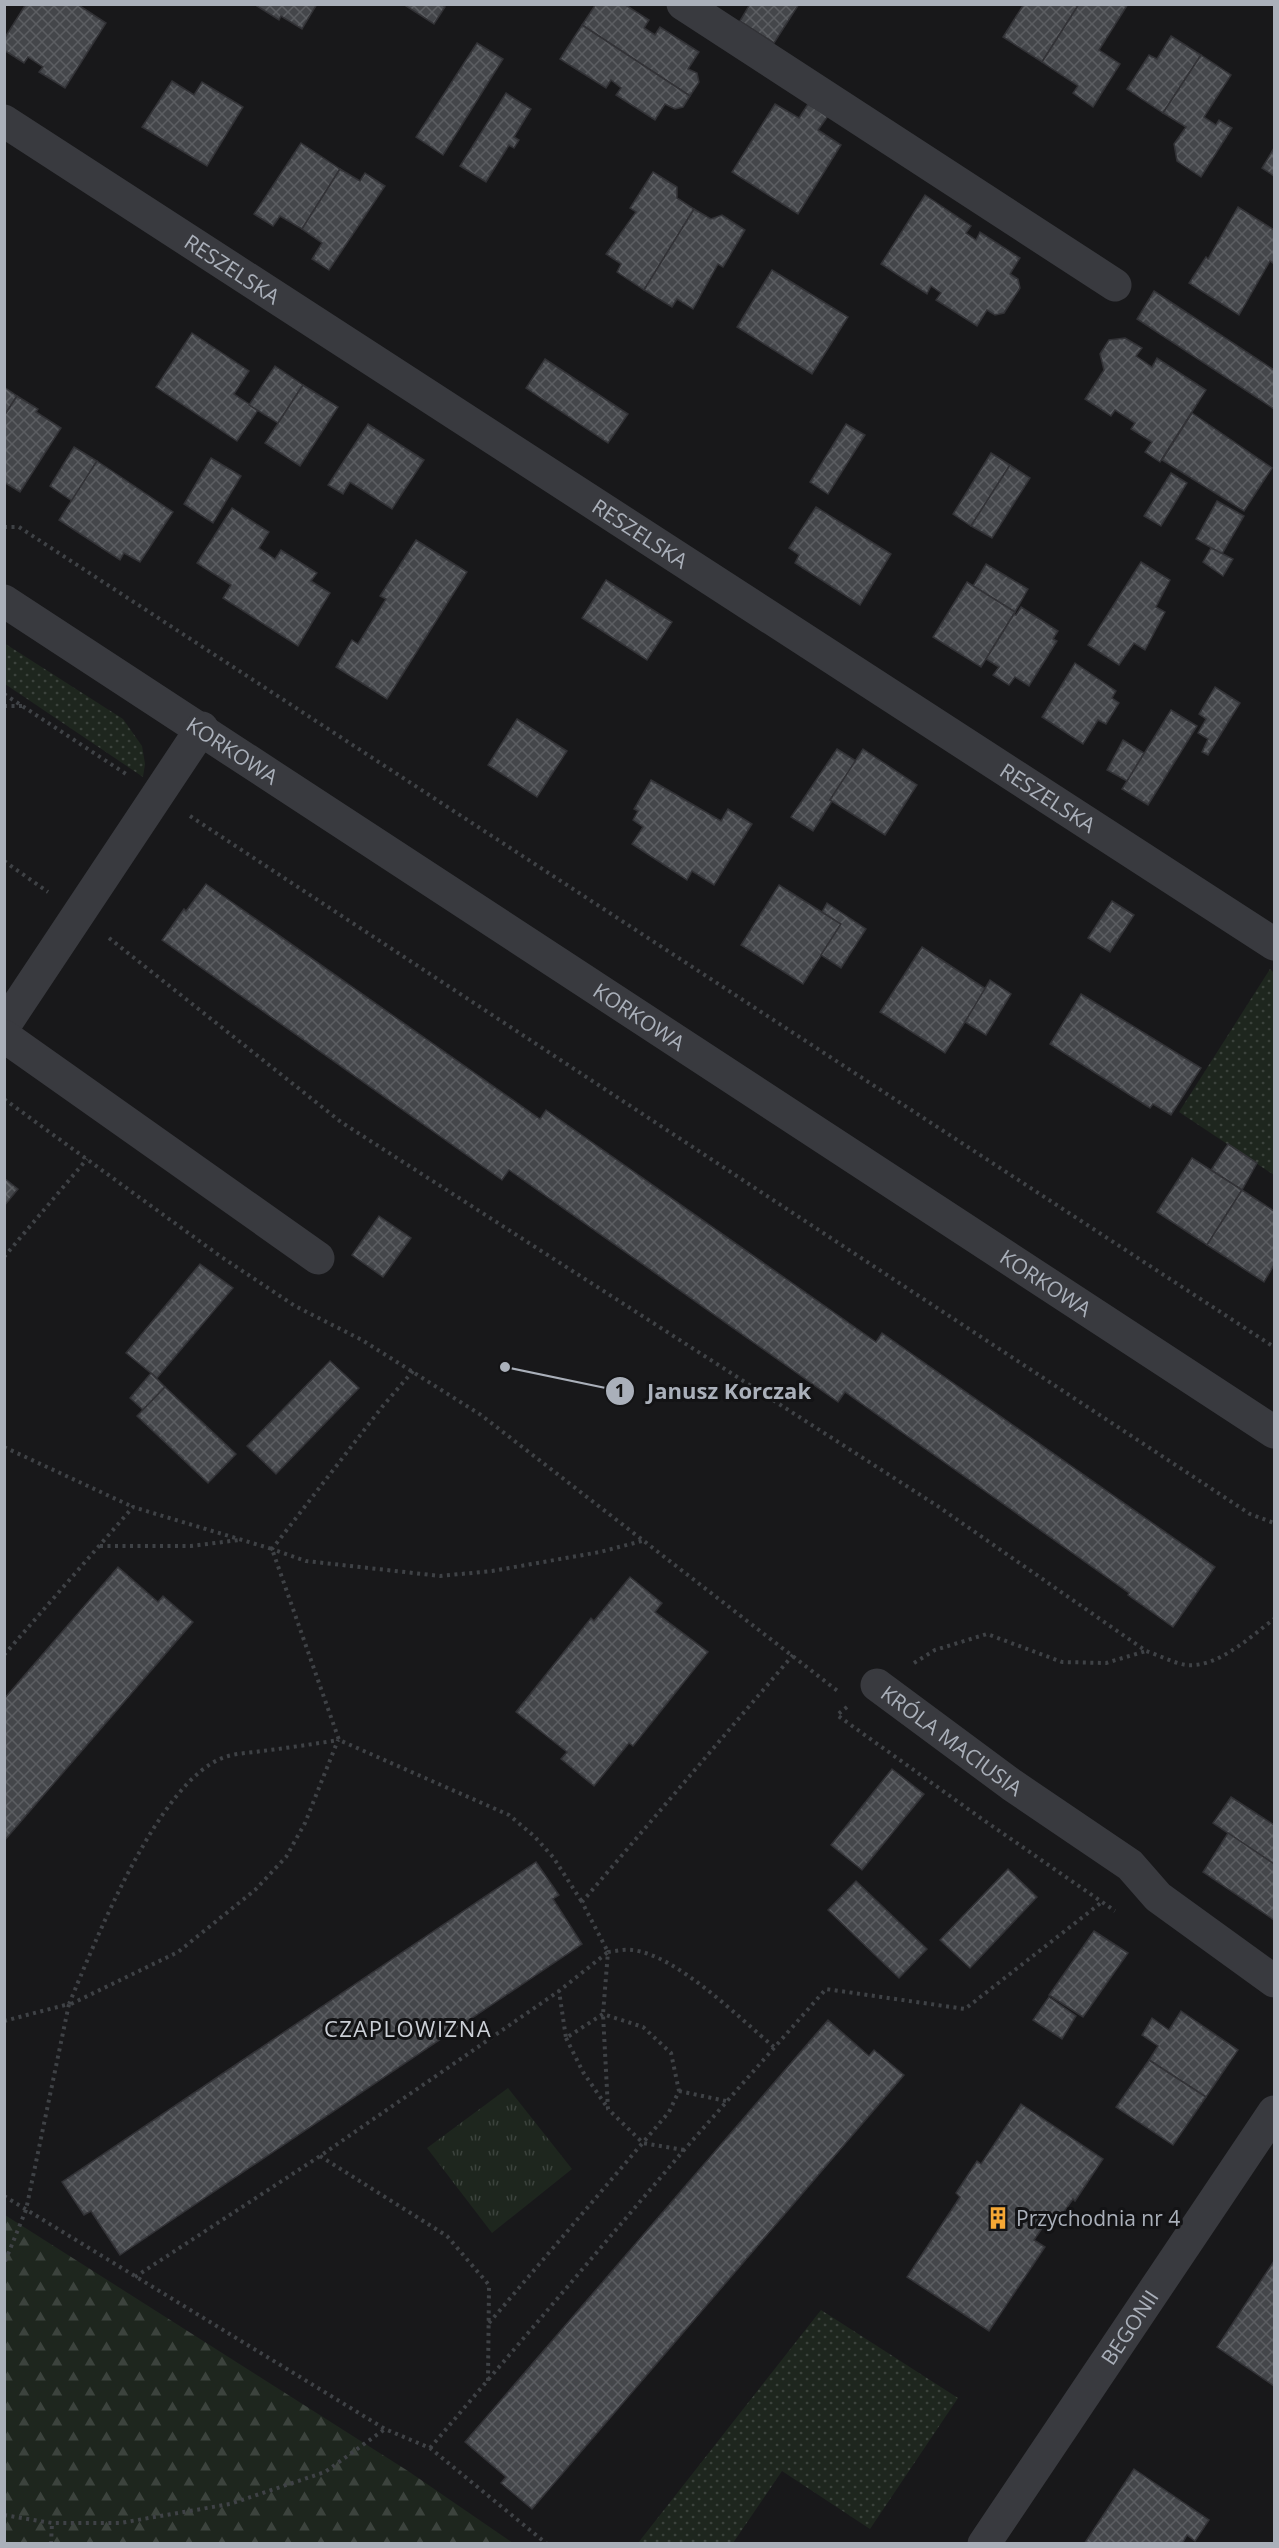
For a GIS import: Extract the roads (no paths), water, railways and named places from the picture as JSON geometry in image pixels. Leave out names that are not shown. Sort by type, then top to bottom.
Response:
[{"type":"street","points":[[683,4],[1115,285]]},
{"type":"street","name":"RESZELSKA","points":[[4,122],[1275,944]]},
{"type":"street","name":"KORKOWA","points":[[4,600],[1275,1432]]},
{"type":"street","points":[[4,1026],[202,728]]},
{"type":"street","points":[[4,1036],[318,1258]]},
{"type":"street","name":"KRÓLA MACIUSIA","points":[[864,1694],[1012,1785],[1130,1865],[1158,1897],[1275,1981]]},
{"type":"street","name":"BEGONII","points":[[984,2544],[1275,2112]]},
{"type":"place","name":"Janusz Korczak","points":[[505,1367]]},
{"type":"place","name":"Przychodnia nr 4","points":[[998,2218]]},
{"type":"district","name":"CZAPLOWIZNA","points":[[408,2028]]}]
